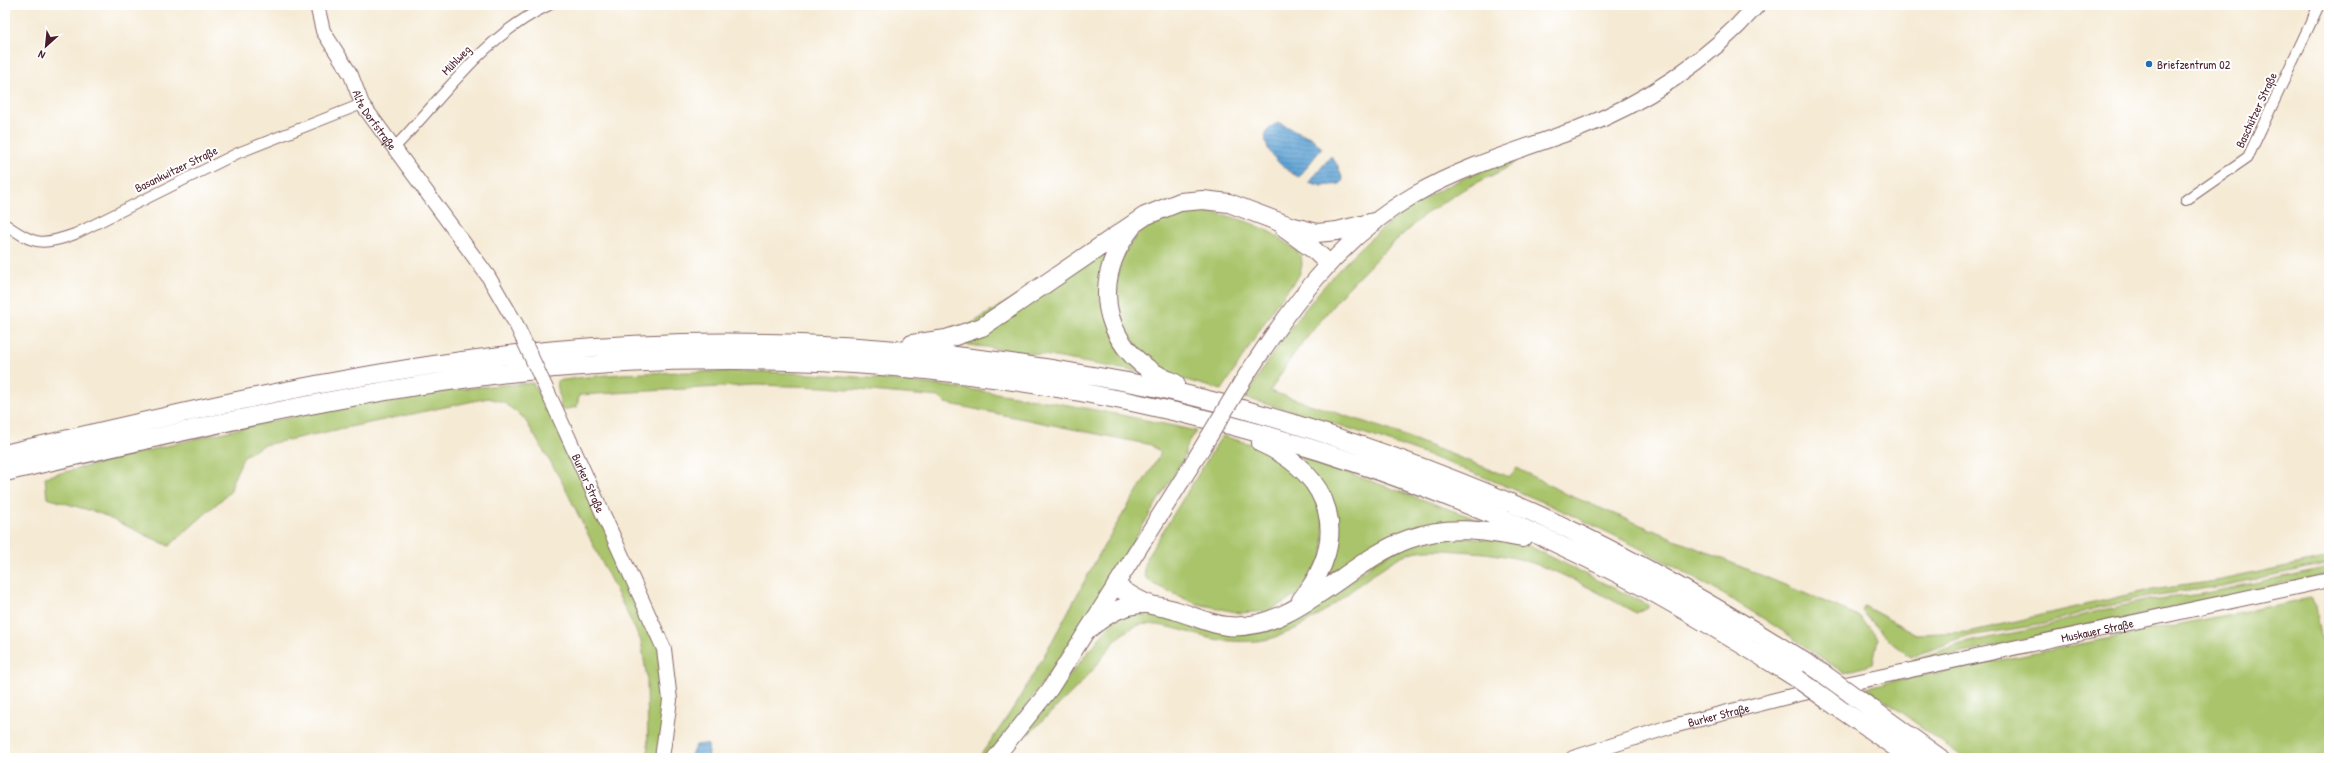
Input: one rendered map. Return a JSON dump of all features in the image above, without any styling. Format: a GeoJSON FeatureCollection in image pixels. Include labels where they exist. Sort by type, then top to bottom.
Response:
{"type":"FeatureCollection","features":[{"type":"Feature","properties":{"kind":"highway"},"geometry":{"type":"LineString","coordinates":[[882,348],[946,339],[982,327],[1135,223],[1168,205],[1203,200],[1229,203],[1273,220],[1317,233],[1338,231],[1374,222]]}},
{"type":"Feature","properties":{"kind":"highway"},"geometry":{"type":"LineString","coordinates":[[1273,220],[1314,250],[1328,263]]}},
{"type":"Feature","properties":{"kind":"highway"},"geometry":{"type":"LineString","coordinates":[[1135,223],[1118,250],[1110,276],[1109,307],[1117,336],[1136,362],[1155,375],[1235,407]]}},
{"type":"Feature","properties":{"kind":"highway"},"geometry":{"type":"LineString","coordinates":[[5,454],[199,408],[391,371],[501,356],[587,348],[710,343],[882,348],[989,360],[1151,386],[1235,407],[1386,455],[1535,514],[1684,589],[1728,614],[1825,675],[1940,758]]}},
{"type":"Feature","properties":{"kind":"highway"},"geometry":{"type":"LineString","coordinates":[[5,472],[203,426],[395,389],[496,375],[656,362],[790,362],[942,373],[1070,390],[1270,436],[1380,471],[1461,502],[1558,545],[1636,583],[1713,626],[1798,679],[1911,758]]}},
{"type":"Feature","properties":{"kind":"highway"},"geometry":{"type":"LineString","coordinates":[[1197,418],[1284,454],[1304,470],[1317,487],[1328,517],[1328,549],[1317,579],[1296,606]]}},
{"type":"Feature","properties":{"kind":"highway"},"geometry":{"type":"LineString","coordinates":[[1090,628],[1105,616],[1121,608],[1149,604],[1176,610],[1217,624],[1236,626],[1266,622],[1323,591],[1384,549],[1424,534],[1453,529],[1484,530],[1558,545]]}},
{"type":"Feature","properties":{"kind":"highway"},"geometry":{"type":"LineString","coordinates":[[1119,582],[1176,610]]}},
{"type":"Feature","properties":{"kind":"highway"},"geometry":{"type":"LineString","coordinates":[[1119,582],[1149,604]]}},
{"type":"Feature","properties":{"kind":"main road"},"geometry":{"type":"LineString","coordinates":[[995,758],[1050,689],[1119,582],[1242,382],[1287,314],[1328,263],[1374,222],[1413,196],[1448,178],[1485,162],[1576,130],[1616,112],[1667,84],[1714,48],[1757,5]]}},
{"type":"Feature","properties":{"kind":"street","name":"Alte Dorfstraße"},"geometry":{"type":"LineString","coordinates":[[317,5],[323,31],[351,75],[362,104],[451,226]]}},
{"type":"Feature","properties":{"kind":"street","name":"Mühlweg"},"geometry":{"type":"LineString","coordinates":[[394,148],[434,102],[493,40],[526,16],[549,5]]}},
{"type":"Feature","properties":{"kind":"street","name":"Baschützer Straße"},"geometry":{"type":"LineString","coordinates":[[2186,200],[2248,157],[2319,5]]}},
{"type":"Feature","properties":{"kind":"street","name":"Basankwitzer Straße"},"geometry":{"type":"LineString","coordinates":[[5,224],[23,238],[33,242],[56,241],[75,234],[238,153],[362,104]]}},
{"type":"Feature","properties":{"kind":"street","name":"Burker Straße"},"geometry":{"type":"LineString","coordinates":[[451,226],[488,276],[516,324],[664,649],[670,700],[662,758]]}},
{"type":"Feature","properties":{"kind":"street","name":"Muskauer Straße"},"geometry":{"type":"LineString","coordinates":[[1866,678],[2329,580]]}},
{"type":"Feature","properties":{"kind":"street","name":"Burker Straße"},"geometry":{"type":"LineString","coordinates":[[1574,758],[1669,726],[1866,678]]}},
{"type":"Feature","properties":{"kind":"green space"},"geometry":{"type":"Polygon","coordinates":[[[1517,161],[1503,170],[1464,189],[1424,215],[1380,255],[1344,292],[1293,355],[1270,391],[1392,431],[1509,477],[1517,468],[1564,493],[1859,616],[1878,638],[1873,664],[1844,673],[1764,619],[1703,583],[1641,549],[1513,489],[1380,439],[1313,417],[1245,398],[1269,359],[1296,321],[1325,285],[1357,251],[1393,221],[1431,195],[1472,175],[1517,161]]]}},
{"type":"Feature","properties":{"kind":"green space"},"geometry":{"type":"Polygon","coordinates":[[[1196,210],[1225,215],[1253,224],[1278,237],[1301,255],[1302,265],[1299,275],[1275,306],[1222,390],[1181,378],[1152,364],[1144,357],[1132,342],[1123,326],[1118,308],[1116,290],[1118,271],[1124,254],[1135,238],[1154,222],[1166,217],[1196,210]]]}},
{"type":"Feature","properties":{"kind":"green space"},"geometry":{"type":"Polygon","coordinates":[[[1119,235],[1100,299],[1139,372],[1044,355],[955,343],[953,348],[939,343],[1119,235]]]}},
{"type":"Feature","properties":{"kind":"green space"},"geometry":{"type":"Polygon","coordinates":[[[735,371],[852,377],[967,389],[1081,407],[1196,431],[1185,449],[1185,456],[1082,626],[1024,709],[986,758],[978,758],[1025,688],[1103,548],[1161,453],[1151,445],[945,403],[939,397],[825,387],[754,385],[579,395],[577,407],[561,410],[557,381],[623,374],[735,371]]]}},
{"type":"Feature","properties":{"kind":"green space"},"geometry":{"type":"Polygon","coordinates":[[[533,383],[547,411],[555,411],[663,649],[668,679],[662,758],[648,758],[647,678],[641,641],[561,480],[524,418],[503,402],[488,398],[264,445],[244,456],[233,480],[231,491],[169,546],[99,513],[47,498],[45,477],[165,446],[287,418],[348,406],[471,388],[533,383]]]}},
{"type":"Feature","properties":{"kind":"green space"},"geometry":{"type":"Polygon","coordinates":[[[1222,436],[1258,446],[1295,468],[1324,511],[1323,556],[1297,595],[1268,611],[1240,613],[1194,603],[1153,584],[1145,577],[1144,565],[1150,552],[1222,436]]]}},
{"type":"Feature","properties":{"kind":"green space"},"geometry":{"type":"Polygon","coordinates":[[[1301,456],[1482,521],[1479,524],[1450,524],[1321,589],[1333,545],[1300,460],[1301,456]]]}},
{"type":"Feature","properties":{"kind":"green space"},"geometry":{"type":"Polygon","coordinates":[[[1445,535],[1523,543],[1650,606],[1636,613],[1594,590],[1549,569],[1519,559],[1473,552],[1442,550],[1418,551],[1403,555],[1396,559],[1306,623],[1266,640],[1244,642],[1228,641],[1214,639],[1164,626],[1144,624],[1136,626],[1128,630],[1116,640],[1084,680],[1029,734],[1027,729],[1116,617],[1138,609],[1249,633],[1268,631],[1283,626],[1296,618],[1390,552],[1445,535]]]}},
{"type":"Feature","properties":{"kind":"green space"},"geometry":{"type":"Polygon","coordinates":[[[2329,557],[2329,563],[2223,586],[2158,595],[2097,608],[2044,624],[1970,636],[1910,657],[1887,638],[1862,611],[1864,606],[1916,634],[1969,632],[2145,591],[2222,580],[2329,557]]]}},
{"type":"Feature","properties":{"kind":"green space"},"geometry":{"type":"Polygon","coordinates":[[[2329,567],[2329,574],[1912,664],[1912,660],[1964,643],[2043,627],[2098,611],[2149,600],[2202,594],[2329,567]]]}},
{"type":"Feature","properties":{"kind":"green space"},"geometry":{"type":"Polygon","coordinates":[[[2311,598],[2316,606],[2326,666],[2329,670],[2329,758],[1964,758],[1866,687],[2311,598]]]}},
{"type":"Feature","properties":{"kind":"water"},"geometry":{"type":"Polygon","coordinates":[[[1279,123],[1312,138],[1322,148],[1299,177],[1276,160],[1266,143],[1266,135],[1270,128],[1279,123]]]}},
{"type":"Feature","properties":{"kind":"water"},"geometry":{"type":"Polygon","coordinates":[[[1331,156],[1338,166],[1343,180],[1340,184],[1322,186],[1309,182],[1331,156]]]}},
{"type":"Feature","properties":{"kind":"water"},"geometry":{"type":"Polygon","coordinates":[[[696,745],[708,745],[709,758],[689,758],[696,745]]]}},
{"type":"Feature","properties":{"kind":"place","name":"Briefzentrum 02"},"geometry":{"type":"Point","coordinates":[2149,64]}}]}
